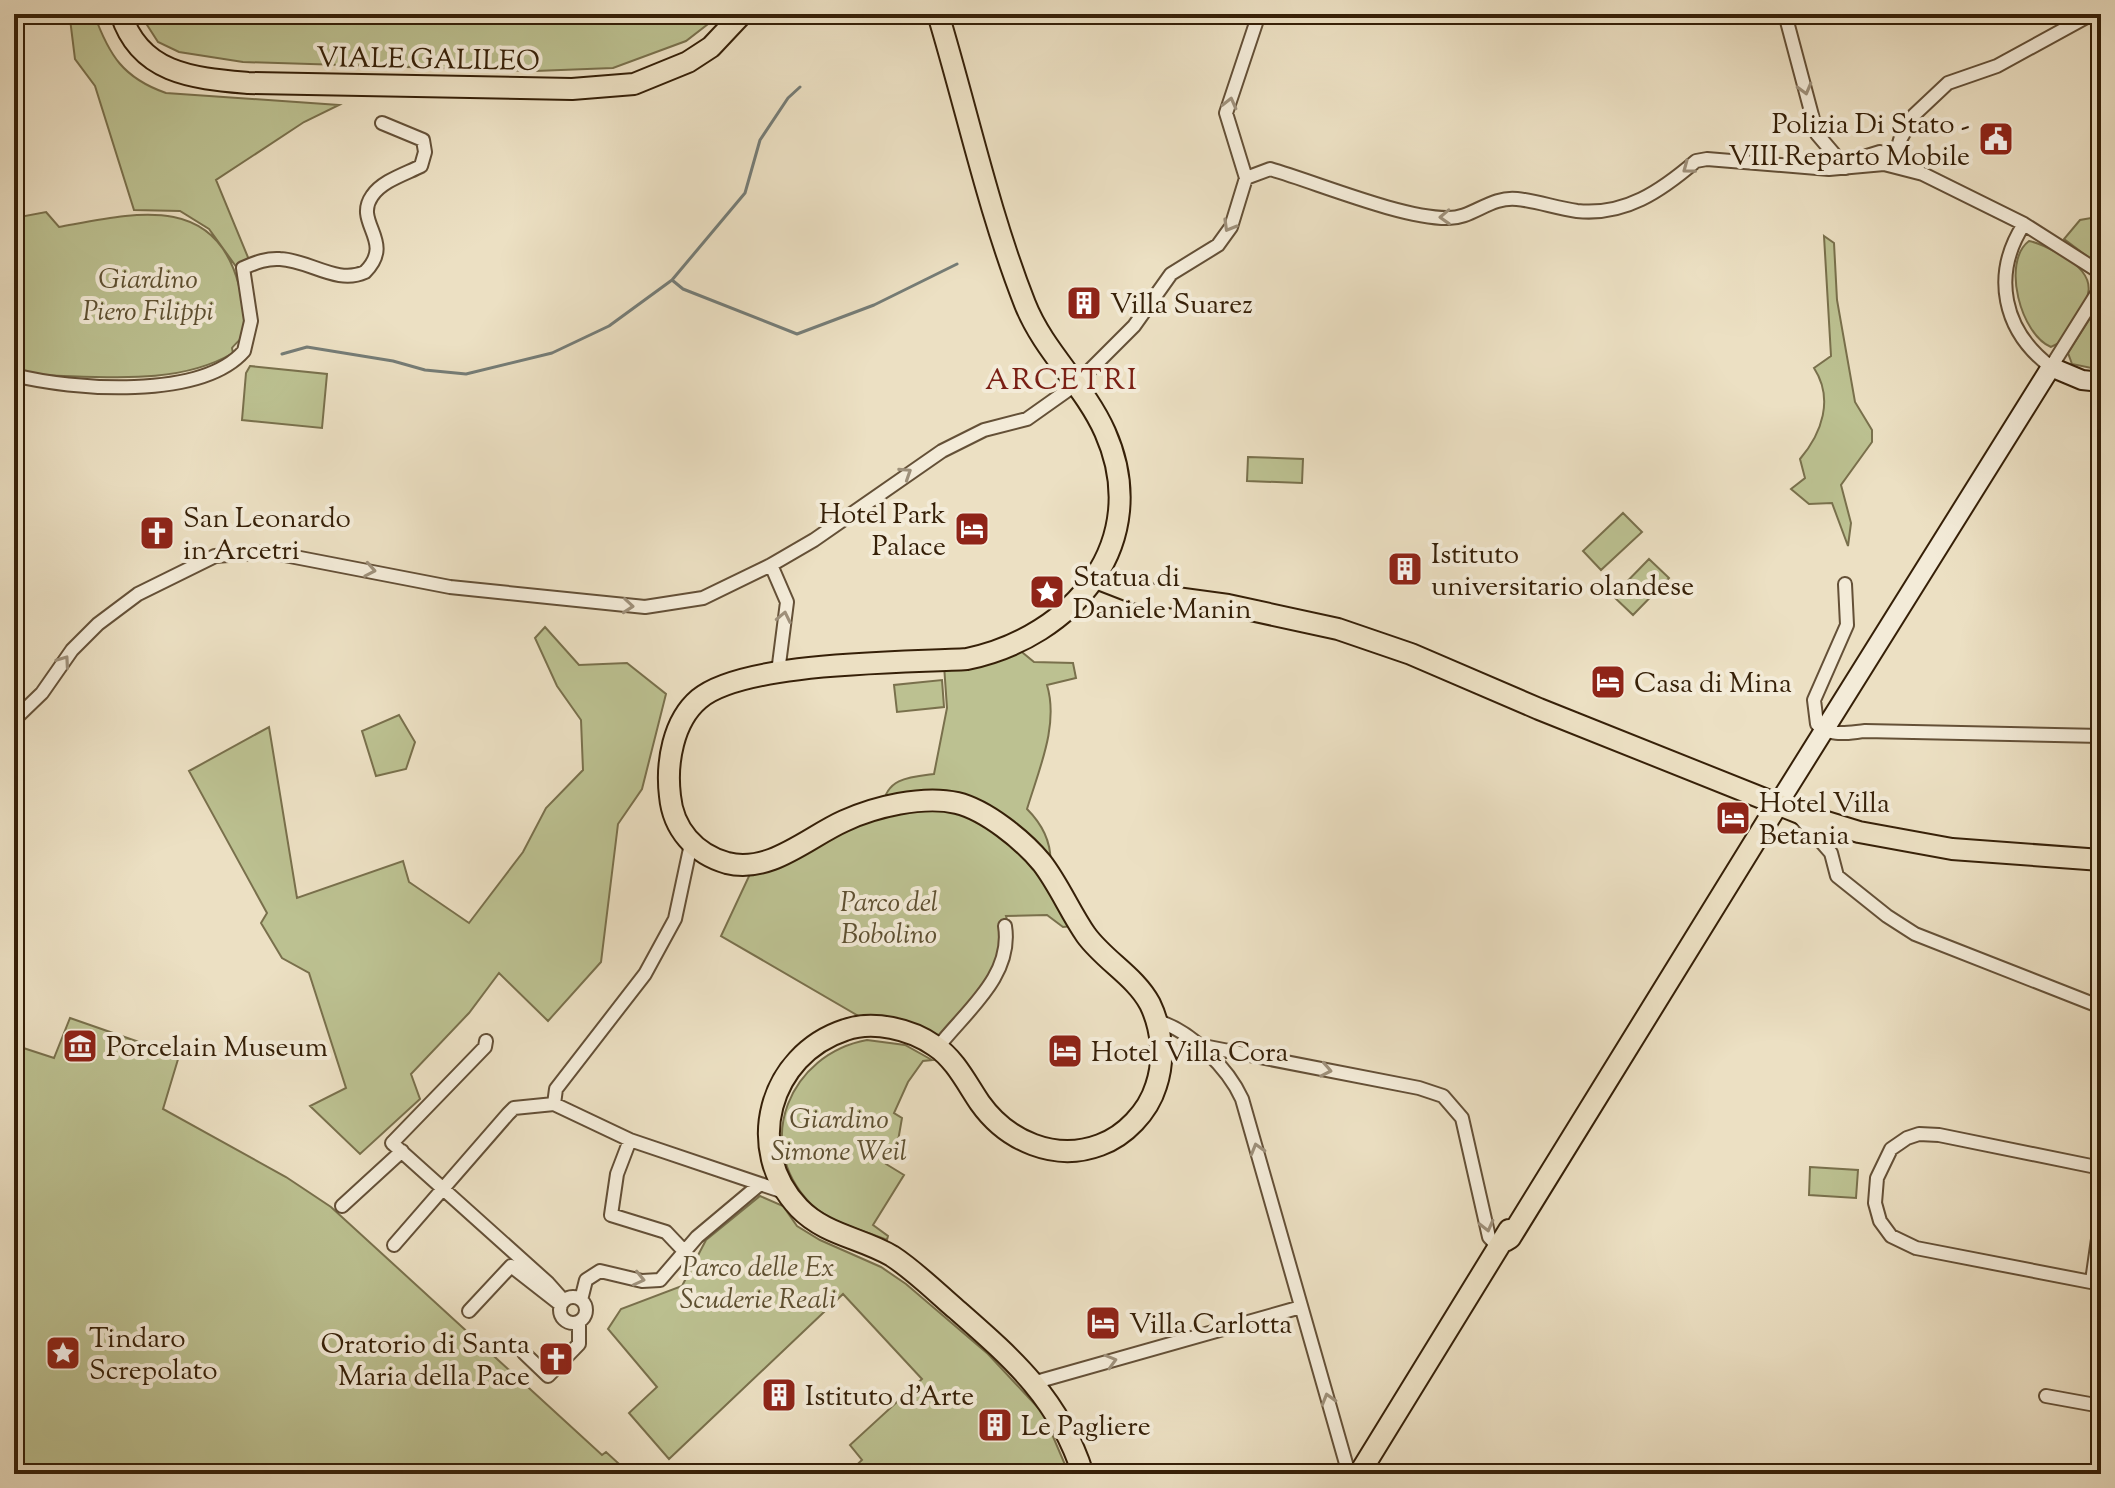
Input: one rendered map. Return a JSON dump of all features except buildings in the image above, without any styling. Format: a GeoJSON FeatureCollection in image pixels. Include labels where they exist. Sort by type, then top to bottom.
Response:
{"type":"FeatureCollection","features":[{"type":"Feature","properties":{"kind":"main road","name":"VIALE GALILEO"},"geometry":{"type":"LineString","coordinates":[[121,14],[129,36],[143,54],[164,69],[195,78],[248,83],[572,89],[634,84],[688,62],[711,47],[742,14]]}},
{"type":"Feature","properties":{"kind":"main road"},"geometry":{"type":"LineString","coordinates":[[938,14],[975,151],[1026,306],[1048,349],[1097,417],[1112,455],[1118,500],[1109,553],[1096,578],[1060,616],[1028,639],[995,653],[967,659],[778,672],[721,685],[687,712],[677,733],[669,784],[671,810],[691,844],[728,863],[759,863],[795,849],[843,821],[872,811],[931,801],[956,803],[1003,828],[1041,862],[1086,934],[1142,991],[1157,1021],[1161,1063],[1156,1088],[1131,1126],[1110,1141],[1087,1150],[1044,1148],[1004,1130],[938,1047],[912,1034],[862,1025],[815,1044],[788,1068],[778,1085],[769,1122],[775,1166],[787,1193],[812,1220],[876,1247],[902,1263],[1036,1382],[1069,1438],[1083,1474]]}},
{"type":"Feature","properties":{"kind":"main road"},"geometry":{"type":"LineString","coordinates":[[1096,578],[1125,590],[1324,624],[1411,654],[1539,709],[1847,828],[1952,849],[2101,860]]}},
{"type":"Feature","properties":{"kind":"main road"},"geometry":{"type":"LineString","coordinates":[[1361,1467],[1787,807]]}},
{"type":"Feature","properties":{"kind":"street"},"geometry":{"type":"LineString","coordinates":[[14,720],[42,693],[72,650],[98,624],[138,594],[215,556],[269,552],[450,587],[645,607],[691,603],[771,565],[942,451],[984,430],[1027,419],[1075,385],[1134,326],[1171,274],[1218,245],[1237,212],[1246,178],[1226,113],[1259,14]]}},
{"type":"Feature","properties":{"kind":"street"},"geometry":{"type":"LineString","coordinates":[[1785,14],[1817,134],[1846,168]]}},
{"type":"Feature","properties":{"kind":"street"},"geometry":{"type":"LineString","coordinates":[[1894,161],[1900,140],[1914,115],[1948,83],[2007,62],[2092,14]]}},
{"type":"Feature","properties":{"kind":"street"},"geometry":{"type":"LineString","coordinates":[[14,375],[79,385],[189,381],[231,363],[244,351],[251,321],[243,268],[265,260],[281,259],[348,276],[365,272],[372,265],[378,246],[366,212],[367,204],[379,188],[421,166],[425,152],[423,140],[414,133],[382,123]]}},
{"type":"Feature","properties":{"kind":"street"},"geometry":{"type":"LineString","coordinates":[[1246,178],[1270,169],[1424,217],[1451,219],[1493,201],[1515,198],[1579,211],[1611,212],[1658,191],[1696,161],[1707,159],[1846,168],[1894,161],[1952,186],[2024,224],[2101,273]]}},
{"type":"Feature","properties":{"kind":"street"},"geometry":{"type":"LineString","coordinates":[[2024,224],[2007,259],[2005,300],[2022,338],[2051,367],[2082,380],[2101,382]]}},
{"type":"Feature","properties":{"kind":"street"},"geometry":{"type":"LineString","coordinates":[[2101,287],[1828,722],[1787,807],[1831,853],[1835,872],[1842,881],[1915,934],[2101,1007]]}},
{"type":"Feature","properties":{"kind":"street"},"geometry":{"type":"LineString","coordinates":[[771,565],[787,602],[778,672]]}},
{"type":"Feature","properties":{"kind":"street"},"geometry":{"type":"LineString","coordinates":[[1828,722],[1817,724],[1814,700],[1847,625],[1845,584]]}},
{"type":"Feature","properties":{"kind":"street"},"geometry":{"type":"LineString","coordinates":[[1828,722],[1833,735],[1865,731],[2101,736]]}},
{"type":"Feature","properties":{"kind":"street"},"geometry":{"type":"LineString","coordinates":[[1831,853],[1847,828]]}},
{"type":"Feature","properties":{"kind":"street"},"geometry":{"type":"LineString","coordinates":[[554,1104],[556,1089],[638,986],[675,919],[691,844]]}},
{"type":"Feature","properties":{"kind":"street"},"geometry":{"type":"LineString","coordinates":[[938,1047],[997,975],[1006,948],[1005,926]]}},
{"type":"Feature","properties":{"kind":"street"},"geometry":{"type":"LineString","coordinates":[[1157,1021],[1172,1025],[1195,1044],[1228,1076],[1242,1099],[1301,1307],[1361,1467]]}},
{"type":"Feature","properties":{"kind":"street"},"geometry":{"type":"LineString","coordinates":[[486,1041],[485,1047],[392,1143],[563,1303],[564,1320],[579,1322]]}},
{"type":"Feature","properties":{"kind":"street"},"geometry":{"type":"LineString","coordinates":[[1195,1044],[1419,1088],[1443,1096],[1462,1118],[1489,1237],[1506,1239]]}},
{"type":"Feature","properties":{"kind":"street"},"geometry":{"type":"LineString","coordinates":[[394,1245],[514,1108],[554,1104],[630,1140],[787,1193]]}},
{"type":"Feature","properties":{"kind":"street"},"geometry":{"type":"LineString","coordinates":[[2101,1168],[1919,1134],[1891,1149],[1877,1178],[1875,1203],[1880,1221],[1891,1236],[1916,1248],[2096,1282],[2101,1218]]}},
{"type":"Feature","properties":{"kind":"street"},"geometry":{"type":"LineString","coordinates":[[630,1140],[617,1174],[611,1215],[666,1232],[684,1251]]}},
{"type":"Feature","properties":{"kind":"street"},"geometry":{"type":"LineString","coordinates":[[342,1206],[402,1151]]}},
{"type":"Feature","properties":{"kind":"street"},"geometry":{"type":"LineString","coordinates":[[524,1353],[548,1376],[579,1344],[579,1322],[586,1310],[581,1300],[586,1280],[593,1273],[610,1271],[655,1282],[684,1251],[759,1185]]}},
{"type":"Feature","properties":{"kind":"street"},"geometry":{"type":"LineString","coordinates":[[469,1311],[511,1266],[563,1303]]}},
{"type":"Feature","properties":{"kind":"street"},"geometry":{"type":"LineString","coordinates":[[563,1303],[570,1298],[581,1300]]}},
{"type":"Feature","properties":{"kind":"street"},"geometry":{"type":"LineString","coordinates":[[1036,1382],[1301,1307]]}},
{"type":"Feature","properties":{"kind":"street"},"geometry":{"type":"LineString","coordinates":[[2046,1396],[2101,1406]]}},
{"type":"Feature","properties":{"kind":"green space"},"geometry":{"type":"Polygon","coordinates":[[[66,14],[94,14],[112,53],[128,72],[166,93],[339,105],[304,122],[216,180],[252,267],[240,272],[209,229],[180,211],[134,210],[95,86],[75,59],[70,19],[66,14]]]}},
{"type":"Feature","properties":{"kind":"green space"},"geometry":{"type":"Polygon","coordinates":[[[140,14],[593,14],[600,23],[613,14],[721,14],[686,41],[613,68],[535,71],[243,62],[179,52],[158,42],[140,14]]]}},
{"type":"Feature","properties":{"kind":"green space","name":"Giardino Piero Filippi"},"geometry":{"type":"Polygon","coordinates":[[[46,212],[59,227],[114,217],[167,216],[190,222],[211,235],[227,256],[246,311],[246,330],[232,348],[233,353],[210,364],[160,375],[28,375],[14,370],[14,218],[46,212]]]}},
{"type":"Feature","properties":{"kind":"green space"},"geometry":{"type":"Polygon","coordinates":[[[2091,218],[2101,224],[2099,261],[2092,260],[2064,239],[2080,220],[2091,218]]]}},
{"type":"Feature","properties":{"kind":"green space"},"geometry":{"type":"Polygon","coordinates":[[[1824,236],[1834,243],[1837,300],[1855,402],[1872,430],[1872,442],[1841,485],[1851,523],[1848,546],[1832,503],[1809,504],[1791,489],[1805,478],[1800,459],[1814,438],[1823,415],[1823,392],[1814,368],[1831,356],[1824,236]]]}},
{"type":"Feature","properties":{"kind":"green space"},"geometry":{"type":"Polygon","coordinates":[[[2029,241],[2051,249],[2078,266],[2086,276],[2089,287],[2083,307],[2059,343],[2051,347],[2040,340],[2031,328],[2018,297],[2016,265],[2029,241]]]}},
{"type":"Feature","properties":{"kind":"green space"},"geometry":{"type":"Polygon","coordinates":[[[2101,301],[2101,370],[2072,364],[2068,353],[2101,301]]]}},
{"type":"Feature","properties":{"kind":"green space"},"geometry":{"type":"Polygon","coordinates":[[[250,366],[327,374],[322,428],[242,420],[246,373],[250,366]]]}},
{"type":"Feature","properties":{"kind":"green space"},"geometry":{"type":"Polygon","coordinates":[[[1248,457],[1303,459],[1302,483],[1247,481],[1248,457]]]}},
{"type":"Feature","properties":{"kind":"green space"},"geometry":{"type":"Polygon","coordinates":[[[1623,513],[1642,532],[1601,570],[1583,551],[1623,513]]]}},
{"type":"Feature","properties":{"kind":"green space"},"geometry":{"type":"Polygon","coordinates":[[[1649,559],[1669,578],[1633,615],[1613,596],[1649,559]]]}},
{"type":"Feature","properties":{"kind":"green space"},"geometry":{"type":"Polygon","coordinates":[[[545,627],[579,665],[627,663],[666,694],[642,789],[618,824],[601,962],[548,1021],[499,973],[469,1013],[411,1074],[420,1099],[360,1154],[310,1106],[346,1088],[309,973],[282,958],[261,923],[267,913],[189,771],[269,727],[297,898],[403,861],[409,882],[469,923],[523,852],[546,808],[583,770],[581,720],[557,686],[535,638],[545,627]]]}},
{"type":"Feature","properties":{"kind":"green space","name":"Parco del Bobolino"},"geometry":{"type":"Polygon","coordinates":[[[1017,648],[1034,662],[1073,663],[1076,678],[1047,685],[1051,716],[1049,731],[1027,809],[1046,836],[1050,869],[986,811],[883,806],[894,784],[908,778],[934,774],[947,708],[944,665],[1017,648]]]}},
{"type":"Feature","properties":{"kind":"green space"},"geometry":{"type":"Polygon","coordinates":[[[942,680],[944,707],[897,712],[894,685],[942,680]]]}},
{"type":"Feature","properties":{"kind":"green space"},"geometry":{"type":"Polygon","coordinates":[[[399,715],[415,742],[406,769],[376,776],[362,731],[399,715]]]}},
{"type":"Feature","properties":{"kind":"green space","name":"Parco del Bobolino"},"geometry":{"type":"Polygon","coordinates":[[[934,804],[972,814],[1034,862],[1074,926],[1063,927],[1047,915],[1006,916],[1007,939],[995,981],[982,1004],[944,1045],[862,1018],[721,936],[750,874],[858,820],[934,804]]]}},
{"type":"Feature","properties":{"kind":"green space"},"geometry":{"type":"Polygon","coordinates":[[[70,1018],[179,1056],[163,1109],[286,1177],[331,1207],[602,1455],[606,1452],[630,1474],[14,1474],[14,1045],[54,1058],[70,1018]]]}},
{"type":"Feature","properties":{"kind":"green space","name":"Giardino Simone Weil"},"geometry":{"type":"Polygon","coordinates":[[[867,1040],[905,1045],[932,1060],[923,1061],[908,1082],[894,1113],[902,1118],[898,1141],[886,1164],[904,1175],[873,1225],[888,1236],[887,1240],[817,1210],[793,1179],[784,1154],[782,1129],[788,1104],[800,1082],[817,1063],[840,1049],[867,1040]]]}},
{"type":"Feature","properties":{"kind":"green space"},"geometry":{"type":"Polygon","coordinates":[[[1810,1167],[1858,1170],[1856,1198],[1809,1195],[1810,1167]]]}},
{"type":"Feature","properties":{"kind":"green space","name":"Parco delle Ex Scuderie Reali"},"geometry":{"type":"Polygon","coordinates":[[[760,1196],[783,1206],[797,1226],[820,1240],[881,1267],[906,1284],[988,1354],[1043,1413],[1069,1474],[847,1474],[862,1460],[850,1445],[922,1379],[843,1294],[669,1459],[629,1413],[657,1387],[608,1329],[621,1309],[682,1286],[706,1240],[760,1196]]]}},
{"type":"Feature","properties":{"kind":"waterway"},"geometry":{"type":"LineString","coordinates":[[282,354],[307,347],[393,361],[425,370],[466,374],[552,353],[609,326],[672,280],[745,193],[760,140],[788,98],[800,87]]}},
{"type":"Feature","properties":{"kind":"waterway"},"geometry":{"type":"LineString","coordinates":[[672,280],[683,289],[797,334],[874,305],[957,264]]}},
{"type":"Feature","properties":{"kind":"place","name":"Polizia Di Stato - VIII Reparto Mobile"},"geometry":{"type":"Point","coordinates":[1996,139]}},
{"type":"Feature","properties":{"kind":"place","name":"Villa Suarez"},"geometry":{"type":"Point","coordinates":[1084,303]}},
{"type":"Feature","properties":{"kind":"place","name":"Hotel Park Palace"},"geometry":{"type":"Point","coordinates":[972,529]}},
{"type":"Feature","properties":{"kind":"place","name":"San Leonardo in Arcetri"},"geometry":{"type":"Point","coordinates":[157,533]}},
{"type":"Feature","properties":{"kind":"place","name":"Istituto universitario olandese"},"geometry":{"type":"Point","coordinates":[1405,569]}},
{"type":"Feature","properties":{"kind":"place","name":"Statua di Daniele Manin"},"geometry":{"type":"Point","coordinates":[1047,592]}},
{"type":"Feature","properties":{"kind":"place","name":"Casa di Mina"},"geometry":{"type":"Point","coordinates":[1608,682]}},
{"type":"Feature","properties":{"kind":"place","name":"Hotel Villa Betania"},"geometry":{"type":"Point","coordinates":[1733,818]}},
{"type":"Feature","properties":{"kind":"place","name":"Porcelain Museum"},"geometry":{"type":"Point","coordinates":[80,1046]}},
{"type":"Feature","properties":{"kind":"place","name":"Hotel Villa Cora"},"geometry":{"type":"Point","coordinates":[1065,1051]}},
{"type":"Feature","properties":{"kind":"place","name":"Villa Carlotta"},"geometry":{"type":"Point","coordinates":[1103,1323]}},
{"type":"Feature","properties":{"kind":"place","name":"Tindaro Screpolato"},"geometry":{"type":"Point","coordinates":[63,1353]}},
{"type":"Feature","properties":{"kind":"place","name":"Oratorio di Santa Maria della Pace"},"geometry":{"type":"Point","coordinates":[556,1359]}},
{"type":"Feature","properties":{"kind":"place","name":"Istituto d'Arte"},"geometry":{"type":"Point","coordinates":[779,1395]}},
{"type":"Feature","properties":{"kind":"place","name":"Le Pagliere"},"geometry":{"type":"Point","coordinates":[995,1425]}},
{"type":"Feature","properties":{"kind":"district","name":"ARCETRI"},"geometry":{"type":"Point","coordinates":[1062,379]}}]}
